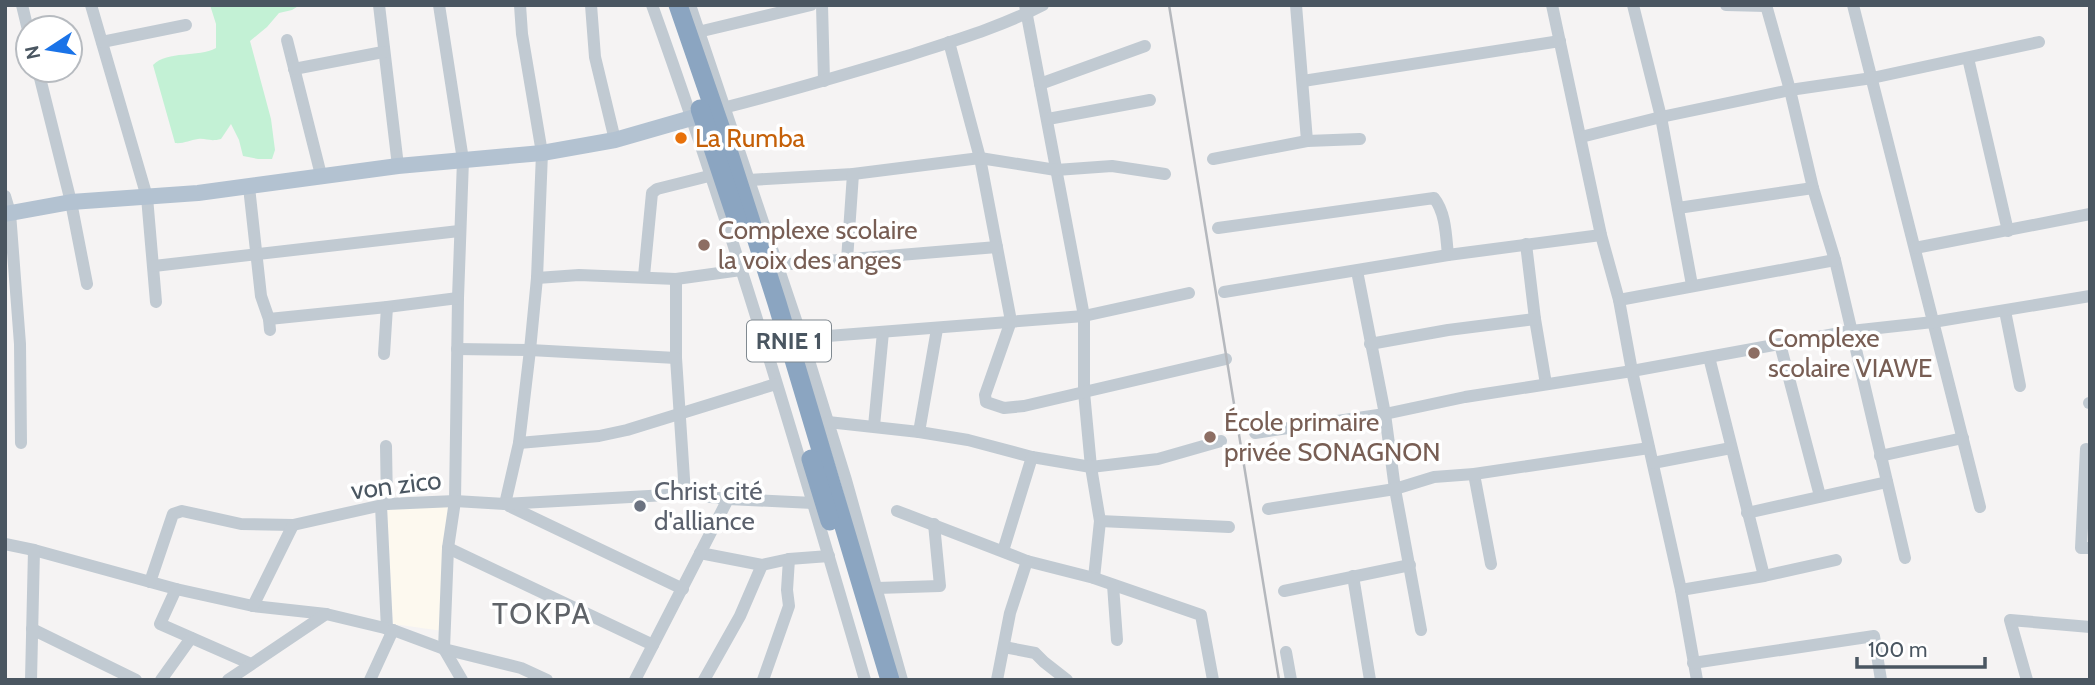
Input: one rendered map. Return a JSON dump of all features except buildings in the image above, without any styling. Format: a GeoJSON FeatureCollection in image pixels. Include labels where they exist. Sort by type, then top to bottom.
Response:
{"type":"FeatureCollection","features":[{"type":"Feature","properties":{"kind":"highway","name":"RNIE 1"},"geometry":{"type":"LineString","coordinates":[[665,5],[708,113],[821,445],[890,680]]}},
{"type":"Feature","properties":{"kind":"highway","name":"RNIE 1"},"geometry":{"type":"LineString","coordinates":[[678,5],[877,680]]}},
{"type":"Feature","properties":{"kind":"main road"},"geometry":{"type":"LineString","coordinates":[[8,213],[71,202],[248,187],[398,166],[542,153],[615,140],[708,113]]}},
{"type":"Feature","properties":{"kind":"street"},"geometry":{"type":"LineString","coordinates":[[92,5],[147,197],[156,302]]}},
{"type":"Feature","properties":{"kind":"street"},"geometry":{"type":"LineString","coordinates":[[379,5],[398,166]]}},
{"type":"Feature","properties":{"kind":"street"},"geometry":{"type":"LineString","coordinates":[[440,5],[463,160],[459,231],[455,501],[448,548],[444,649],[461,680]]}},
{"type":"Feature","properties":{"kind":"street"},"geometry":{"type":"LineString","coordinates":[[520,5],[522,34],[542,153],[537,278],[530,350],[519,443],[505,504],[683,589]]}},
{"type":"Feature","properties":{"kind":"street"},"geometry":{"type":"LineString","coordinates":[[591,5],[595,57],[615,140]]}},
{"type":"Feature","properties":{"kind":"street"},"geometry":{"type":"LineString","coordinates":[[652,5],[708,113],[749,180],[828,422],[902,680]]}},
{"type":"Feature","properties":{"kind":"street"},"geometry":{"type":"LineString","coordinates":[[690,5],[698,32],[708,113],[709,176],[741,270],[865,680]]}},
{"type":"Feature","properties":{"kind":"street"},"geometry":{"type":"LineString","coordinates":[[698,32],[811,5]]}},
{"type":"Feature","properties":{"kind":"street"},"geometry":{"type":"LineString","coordinates":[[822,5],[824,81]]}},
{"type":"Feature","properties":{"kind":"street"},"geometry":{"type":"LineString","coordinates":[[708,113],[949,42],[1044,5]]}},
{"type":"Feature","properties":{"kind":"street"},"geometry":{"type":"LineString","coordinates":[[1296,5],[1307,141]]}},
{"type":"Feature","properties":{"kind":"street"},"geometry":{"type":"LineString","coordinates":[[1552,5],[1601,236],[1619,300],[1632,371],[1681,590],[1697,680]]}},
{"type":"Feature","properties":{"kind":"street"},"geometry":{"type":"LineString","coordinates":[[1633,5],[1661,117],[1692,285]]}},
{"type":"Feature","properties":{"kind":"street"},"geometry":{"type":"LineString","coordinates":[[1726,5],[1766,6],[1790,90],[1813,188],[1835,260],[1905,558]]}},
{"type":"Feature","properties":{"kind":"street"},"geometry":{"type":"LineString","coordinates":[[1853,5],[1980,507]]}},
{"type":"Feature","properties":{"kind":"street"},"geometry":{"type":"LineString","coordinates":[[1026,10],[1084,316],[1084,392],[1091,467],[1100,520],[1094,578]]}},
{"type":"Feature","properties":{"kind":"street"},"geometry":{"type":"LineString","coordinates":[[102,42],[186,25]]}},
{"type":"Feature","properties":{"kind":"street"},"geometry":{"type":"LineString","coordinates":[[287,40],[321,175]]}},
{"type":"Feature","properties":{"kind":"street"},"geometry":{"type":"LineString","coordinates":[[1303,81],[1560,41]]}},
{"type":"Feature","properties":{"kind":"street"},"geometry":{"type":"LineString","coordinates":[[949,42],[979,158],[1011,321],[985,395],[986,402],[1004,408],[1227,359]]}},
{"type":"Feature","properties":{"kind":"street"},"geometry":{"type":"LineString","coordinates":[[1581,137],[1790,90],[1872,78],[2039,42]]}},
{"type":"Feature","properties":{"kind":"street"},"geometry":{"type":"LineString","coordinates":[[1040,83],[1145,46]]}},
{"type":"Feature","properties":{"kind":"street"},"geometry":{"type":"LineString","coordinates":[[294,69],[383,52]]}},
{"type":"Feature","properties":{"kind":"street"},"geometry":{"type":"LineString","coordinates":[[1968,58],[2008,231]]}},
{"type":"Feature","properties":{"kind":"street"},"geometry":{"type":"LineString","coordinates":[[42,84],[71,202],[87,284]]}},
{"type":"Feature","properties":{"kind":"street"},"geometry":{"type":"LineString","coordinates":[[1048,119],[1150,100]]}},
{"type":"Feature","properties":{"kind":"street"},"geometry":{"type":"LineString","coordinates":[[1213,159],[1307,141],[1360,139]]}},
{"type":"Feature","properties":{"kind":"street"},"geometry":{"type":"LineString","coordinates":[[749,180],[853,174],[979,158],[1056,170],[1112,166],[1165,174]]}},
{"type":"Feature","properties":{"kind":"street"},"geometry":{"type":"LineString","coordinates":[[847,260],[853,174]]}},
{"type":"Feature","properties":{"kind":"street"},"geometry":{"type":"LineString","coordinates":[[644,276],[652,193],[657,189],[709,176]]}},
{"type":"Feature","properties":{"kind":"street"},"geometry":{"type":"LineString","coordinates":[[248,187],[261,296],[270,324],[458,298]]}},
{"type":"Feature","properties":{"kind":"street"},"geometry":{"type":"LineString","coordinates":[[1678,208],[1813,188]]}},
{"type":"Feature","properties":{"kind":"street"},"geometry":{"type":"LineString","coordinates":[[5,196],[20,344],[21,443]]}},
{"type":"Feature","properties":{"kind":"street"},"geometry":{"type":"LineString","coordinates":[[1218,228],[1434,198],[1439,204],[1448,255]]}},
{"type":"Feature","properties":{"kind":"street"},"geometry":{"type":"LineString","coordinates":[[1915,248],[2090,214]]}},
{"type":"Feature","properties":{"kind":"street"},"geometry":{"type":"LineString","coordinates":[[154,267],[459,231]]}},
{"type":"Feature","properties":{"kind":"street"},"geometry":{"type":"LineString","coordinates":[[1224,292],[1448,255],[1601,236]]}},
{"type":"Feature","properties":{"kind":"street"},"geometry":{"type":"LineString","coordinates":[[1527,244],[1535,319],[1546,384]]}},
{"type":"Feature","properties":{"kind":"street"},"geometry":{"type":"LineString","coordinates":[[778,265],[997,247]]}},
{"type":"Feature","properties":{"kind":"street"},"geometry":{"type":"LineString","coordinates":[[1619,300],[1835,260]]}},
{"type":"Feature","properties":{"kind":"street"},"geometry":{"type":"LineString","coordinates":[[537,278],[579,275],[676,279],[741,270]]}},
{"type":"Feature","properties":{"kind":"street"},"geometry":{"type":"LineString","coordinates":[[1357,271],[1385,414],[1395,489],[1421,630]]}},
{"type":"Feature","properties":{"kind":"street"},"geometry":{"type":"LineString","coordinates":[[676,279],[676,358],[685,494]]}},
{"type":"Feature","properties":{"kind":"street"},"geometry":{"type":"LineString","coordinates":[[802,338],[1084,316],[1189,293]]}},
{"type":"Feature","properties":{"kind":"street"},"geometry":{"type":"LineString","coordinates":[[1255,433],[1385,414],[1851,331],[1933,322],[2090,296]]}},
{"type":"Feature","properties":{"kind":"street"},"geometry":{"type":"LineString","coordinates":[[384,354],[387,307]]}},
{"type":"Feature","properties":{"kind":"street"},"geometry":{"type":"LineString","coordinates":[[2005,311],[2020,386]]}},
{"type":"Feature","properties":{"kind":"street"},"geometry":{"type":"LineString","coordinates":[[1370,344],[1448,330],[1535,319]]}},
{"type":"Feature","properties":{"kind":"street"},"geometry":{"type":"LineString","coordinates":[[919,432],[937,328]]}},
{"type":"Feature","properties":{"kind":"street"},"geometry":{"type":"LineString","coordinates":[[874,426],[883,332]]}},
{"type":"Feature","properties":{"kind":"street"},"geometry":{"type":"LineString","coordinates":[[1780,344],[1820,496]]}},
{"type":"Feature","properties":{"kind":"street"},"geometry":{"type":"LineString","coordinates":[[457,349],[676,358]]}},
{"type":"Feature","properties":{"kind":"street"},"geometry":{"type":"LineString","coordinates":[[1709,357],[1764,576]]}},
{"type":"Feature","properties":{"kind":"street"},"geometry":{"type":"LineString","coordinates":[[519,443],[599,436],[776,384]]}},
{"type":"Feature","properties":{"kind":"street"},"geometry":{"type":"LineString","coordinates":[[828,422],[968,440],[1032,457],[1091,467],[1158,459],[1221,441]]}},
{"type":"Feature","properties":{"kind":"street"},"geometry":{"type":"LineString","coordinates":[[1881,456],[1963,438]]}},
{"type":"Feature","properties":{"kind":"street"},"geometry":{"type":"LineString","coordinates":[[370,680],[390,630],[384,505],[386,446]]}},
{"type":"Feature","properties":{"kind":"street"},"geometry":{"type":"LineString","coordinates":[[1268,509],[1395,489],[1434,477],[1474,474],[1649,448]]}},
{"type":"Feature","properties":{"kind":"street"},"geometry":{"type":"LineString","coordinates":[[1653,463],[1731,449]]}},
{"type":"Feature","properties":{"kind":"street"},"geometry":{"type":"LineString","coordinates":[[2086,449],[2081,548],[2090,548]]}},
{"type":"Feature","properties":{"kind":"street"},"geometry":{"type":"LineString","coordinates":[[1003,551],[1032,457]]}},
{"type":"Feature","properties":{"kind":"street"},"geometry":{"type":"LineString","coordinates":[[1474,474],[1491,564]]}},
{"type":"Feature","properties":{"kind":"street"},"geometry":{"type":"LineString","coordinates":[[1747,513],[1887,482]]}},
{"type":"Feature","properties":{"kind":"street","name":"von zico"},"geometry":{"type":"LineString","coordinates":[[150,582],[173,514],[182,511],[241,524],[293,525],[384,505],[455,501],[505,504],[685,494],[813,503]]}},
{"type":"Feature","properties":{"kind":"street"},"geometry":{"type":"LineString","coordinates":[[635,680],[728,499]]}},
{"type":"Feature","properties":{"kind":"street"},"geometry":{"type":"LineString","coordinates":[[897,511],[1027,561],[1094,578],[1201,615],[1213,680]]}},
{"type":"Feature","properties":{"kind":"street"},"geometry":{"type":"LineString","coordinates":[[1100,520],[1229,527]]}},
{"type":"Feature","properties":{"kind":"street"},"geometry":{"type":"LineString","coordinates":[[877,588],[940,586],[934,524]]}},
{"type":"Feature","properties":{"kind":"street"},"geometry":{"type":"LineString","coordinates":[[253,606],[293,525]]}},
{"type":"Feature","properties":{"kind":"street"},"geometry":{"type":"LineString","coordinates":[[5,544],[176,589],[253,606],[326,614],[390,630],[444,649],[521,668],[547,680]]}},
{"type":"Feature","properties":{"kind":"street"},"geometry":{"type":"LineString","coordinates":[[448,548],[653,645]]}},
{"type":"Feature","properties":{"kind":"street"},"geometry":{"type":"LineString","coordinates":[[30,680],[34,550]]}},
{"type":"Feature","properties":{"kind":"street"},"geometry":{"type":"LineString","coordinates":[[700,553],[762,565],[789,559],[829,556]]}},
{"type":"Feature","properties":{"kind":"street"},"geometry":{"type":"LineString","coordinates":[[763,680],[789,606],[789,559]]}},
{"type":"Feature","properties":{"kind":"street"},"geometry":{"type":"LineString","coordinates":[[997,680],[1010,613],[1027,561]]}},
{"type":"Feature","properties":{"kind":"street"},"geometry":{"type":"LineString","coordinates":[[1681,590],[1836,561]]}},
{"type":"Feature","properties":{"kind":"street"},"geometry":{"type":"LineString","coordinates":[[704,680],[740,616],[762,565]]}},
{"type":"Feature","properties":{"kind":"street"},"geometry":{"type":"LineString","coordinates":[[1284,591],[1410,565]]}},
{"type":"Feature","properties":{"kind":"street"},"geometry":{"type":"LineString","coordinates":[[1353,576],[1370,680]]}},
{"type":"Feature","properties":{"kind":"street"},"geometry":{"type":"LineString","coordinates":[[1113,585],[1117,640]]}},
{"type":"Feature","properties":{"kind":"street"},"geometry":{"type":"LineString","coordinates":[[176,589],[160,624],[251,664]]}},
{"type":"Feature","properties":{"kind":"street"},"geometry":{"type":"LineString","coordinates":[[228,680],[326,614]]}},
{"type":"Feature","properties":{"kind":"street"},"geometry":{"type":"LineString","coordinates":[[2027,680],[2010,620],[2090,627]]}},
{"type":"Feature","properties":{"kind":"street"},"geometry":{"type":"LineString","coordinates":[[32,629],[136,680]]}},
{"type":"Feature","properties":{"kind":"street"},"geometry":{"type":"LineString","coordinates":[[1693,663],[1874,636],[1881,680]]}},
{"type":"Feature","properties":{"kind":"street"},"geometry":{"type":"LineString","coordinates":[[161,680],[191,638]]}},
{"type":"Feature","properties":{"kind":"street"},"geometry":{"type":"LineString","coordinates":[[1004,647],[1035,653],[1067,680]]}},
{"type":"Feature","properties":{"kind":"street"},"geometry":{"type":"LineString","coordinates":[[1286,652],[1291,680]]}},
{"type":"Feature","properties":{"kind":"shaded area"},"geometry":{"type":"Polygon","coordinates":[[[448,503],[443,631],[393,624],[387,506],[448,503]]]}},
{"type":"Feature","properties":{"kind":"green space"},"geometry":{"type":"Polygon","coordinates":[[[210,5],[300,5],[279,13],[250,41],[271,119],[275,150],[272,159],[243,156],[231,124],[221,139],[175,143],[153,65],[167,57],[201,53],[216,48],[216,24],[210,5]]]}},
{"type":"Feature","properties":{"kind":"railway"},"geometry":{"type":"LineString","coordinates":[[1169,5],[1279,680]]}},
{"type":"Feature","properties":{"kind":"place","name":"La Rumba"},"geometry":{"type":"Point","coordinates":[681,138]}},
{"type":"Feature","properties":{"kind":"place","name":"Complexe scolaire la voix des anges"},"geometry":{"type":"Point","coordinates":[704,245]}},
{"type":"Feature","properties":{"kind":"place","name":"Complexe scolaire VIAWE"},"geometry":{"type":"Point","coordinates":[1754,353]}},
{"type":"Feature","properties":{"kind":"place","name":"École primaire privée SONAGNON"},"geometry":{"type":"Point","coordinates":[1210,437]}},
{"type":"Feature","properties":{"kind":"place","name":"Christ cité d'alliance"},"geometry":{"type":"Point","coordinates":[640,506]}},
{"type":"Feature","properties":{"kind":"district","name":"TOKPA"},"geometry":{"type":"Point","coordinates":[542,614]}}]}
